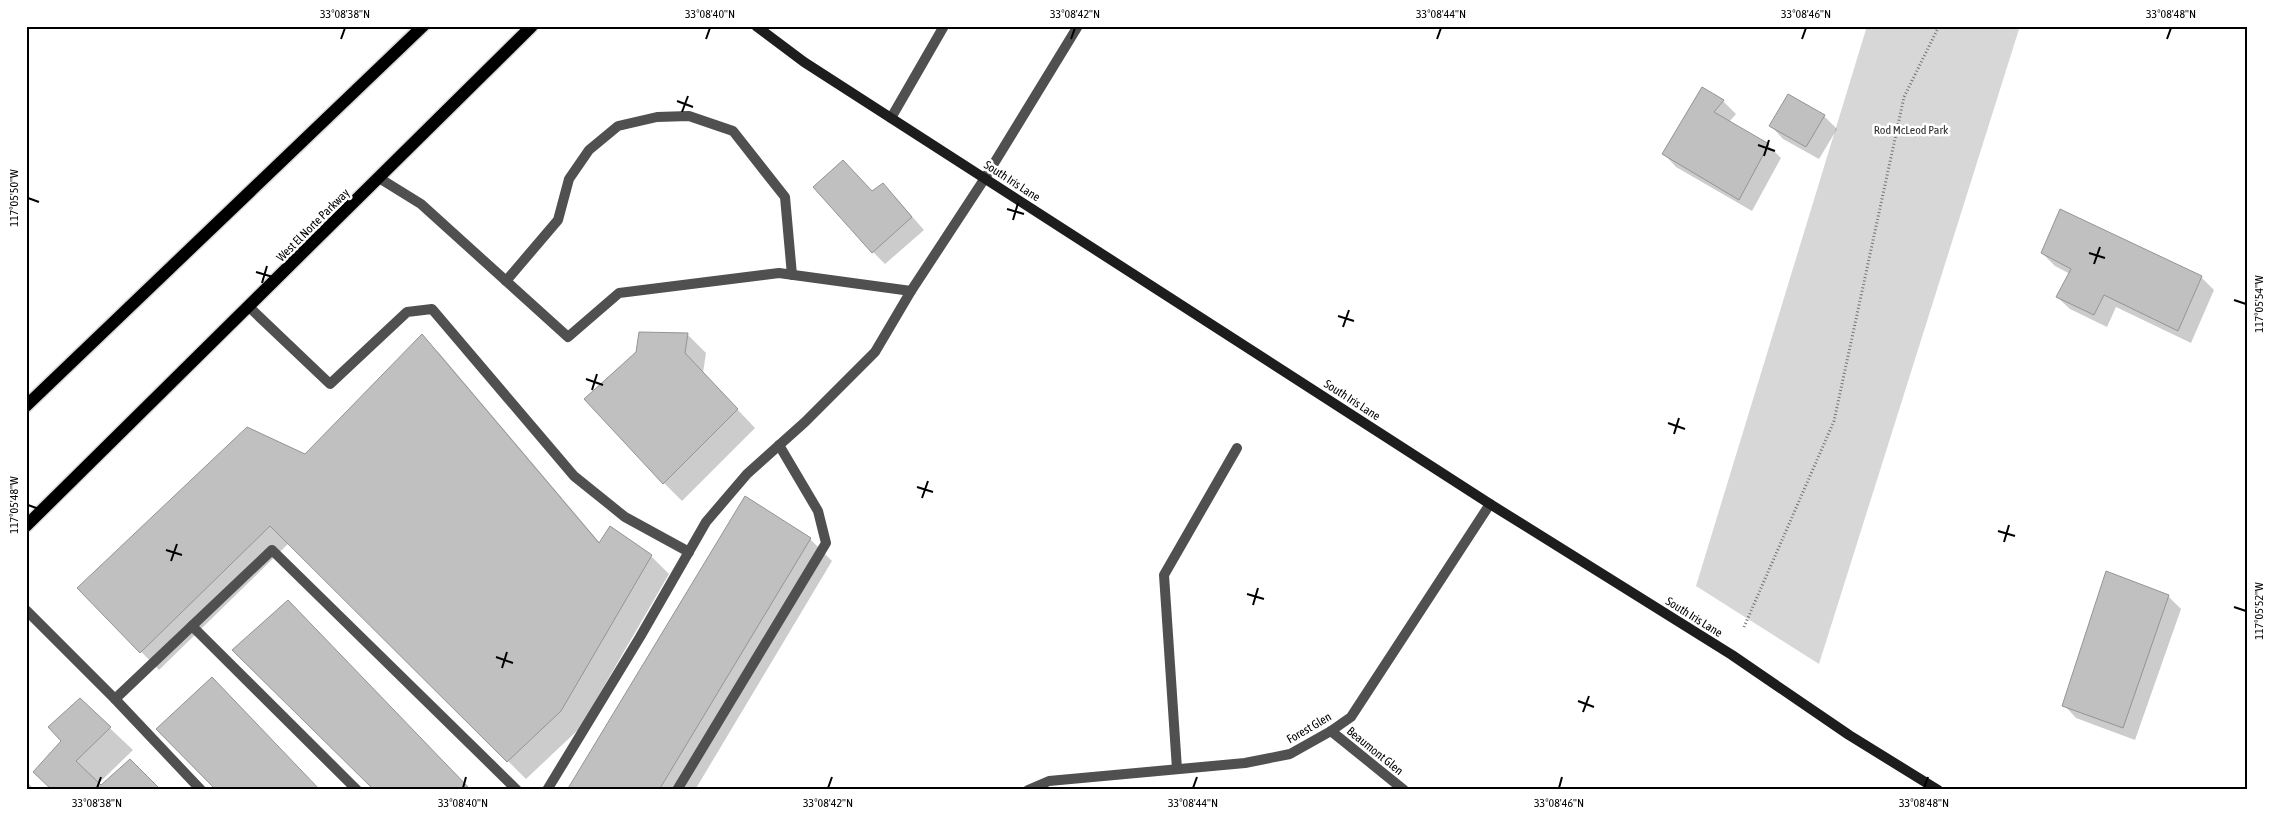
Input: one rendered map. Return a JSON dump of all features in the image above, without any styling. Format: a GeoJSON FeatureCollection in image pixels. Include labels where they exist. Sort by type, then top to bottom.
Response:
{"type":"FeatureCollection","features":[{"type":"Feature","properties":{"kind":"main road"},"geometry":{"type":"LineString","coordinates":[[26,406],[423,26]]}},
{"type":"Feature","properties":{"kind":"main road","name":"West El Norte Parkway"},"geometry":{"type":"LineString","coordinates":[[26,526],[532,26]]}},
{"type":"Feature","properties":{"kind":"street","name":"South Iris Lane"},"geometry":{"type":"LineString","coordinates":[[756,26],[804,62],[1490,504],[1732,655],[1849,735],[1938,790]]}},
{"type":"Feature","properties":{"kind":"street"},"geometry":{"type":"LineString","coordinates":[[891,118],[944,26]]}},
{"type":"Feature","properties":{"kind":"street"},"geometry":{"type":"LineString","coordinates":[[547,790],[640,637],[706,522],[747,474],[875,352],[911,291],[985,178],[1078,26]]}},
{"type":"Feature","properties":{"kind":"street"},"geometry":{"type":"LineString","coordinates":[[506,281],[558,220],[569,179],[589,150],[618,126],[657,117],[689,116],[732,131],[785,197],[792,275]]}},
{"type":"Feature","properties":{"kind":"street"},"geometry":{"type":"LineString","coordinates":[[379,178],[421,204],[568,337],[619,293],[779,273],[911,291]]}},
{"type":"Feature","properties":{"kind":"street"},"geometry":{"type":"LineString","coordinates":[[249,307],[330,384],[407,312],[432,309],[574,476],[625,518],[689,552]]}},
{"type":"Feature","properties":{"kind":"street"},"geometry":{"type":"LineString","coordinates":[[677,790],[826,543],[818,511],[779,445]]}},
{"type":"Feature","properties":{"kind":"street"},"geometry":{"type":"LineString","coordinates":[[1177,770],[1164,575],[1237,448]]}},
{"type":"Feature","properties":{"kind":"street","name":"Forest Glen"},"geometry":{"type":"LineString","coordinates":[[1028,790],[1049,781],[1244,763],[1290,754],[1331,732],[1351,717],[1490,504]]}},
{"type":"Feature","properties":{"kind":"street"},"geometry":{"type":"LineString","coordinates":[[115,699],[272,550],[517,790]]}},
{"type":"Feature","properties":{"kind":"street"},"geometry":{"type":"LineString","coordinates":[[26,610],[115,699],[201,790]]}},
{"type":"Feature","properties":{"kind":"street"},"geometry":{"type":"LineString","coordinates":[[192,626],[357,790]]}},
{"type":"Feature","properties":{"kind":"street","name":"Beaumont Glen"},"geometry":{"type":"LineString","coordinates":[[1331,732],[1404,790]]}},
{"type":"Feature","properties":{"kind":"path"},"geometry":{"type":"LineString","coordinates":[[1744,627],[1834,422],[1904,97],[1939,26]]}},
{"type":"Feature","properties":{"kind":"green space","name":"Rod McLeod Park"},"geometry":{"type":"Polygon","coordinates":[[[1867,26],[2020,26],[1819,664],[1696,586],[1867,26]]]}},
{"type":"Feature","properties":{"kind":"building"},"geometry":{"type":"Polygon","coordinates":[[[1702,87],[1724,100],[1714,112],[1769,144],[1739,200],[1662,154],[1702,87]]]}},
{"type":"Feature","properties":{"kind":"building"},"geometry":{"type":"Polygon","coordinates":[[[1788,94],[1825,115],[1806,147],[1769,126],[1788,94]]]}},
{"type":"Feature","properties":{"kind":"building"},"geometry":{"type":"Polygon","coordinates":[[[843,160],[872,191],[883,183],[912,217],[872,253],[813,187],[843,160]]]}},
{"type":"Feature","properties":{"kind":"building"},"geometry":{"type":"Polygon","coordinates":[[[2060,209],[2202,276],[2178,331],[2104,295],[2094,315],[2056,297],[2071,269],[2041,253],[2060,209]]]}},
{"type":"Feature","properties":{"kind":"building"},"geometry":{"type":"Polygon","coordinates":[[[639,332],[688,333],[685,353],[738,409],[663,484],[584,399],[636,352],[639,332]]]}},
{"type":"Feature","properties":{"kind":"building"},"geometry":{"type":"Polygon","coordinates":[[[422,334],[599,543],[610,526],[652,555],[561,711],[507,762],[270,526],[140,653],[77,588],[247,427],[305,454],[422,334]]]}},
{"type":"Feature","properties":{"kind":"building"},"geometry":{"type":"Polygon","coordinates":[[[745,496],[811,538],[659,790],[567,790],[745,496]]]}},
{"type":"Feature","properties":{"kind":"building"},"geometry":{"type":"Polygon","coordinates":[[[2106,571],[2169,595],[2123,728],[2062,706],[2106,571]]]}},
{"type":"Feature","properties":{"kind":"building"},"geometry":{"type":"Polygon","coordinates":[[[288,600],[471,790],[374,790],[232,650],[288,600]]]}},
{"type":"Feature","properties":{"kind":"building"},"geometry":{"type":"Polygon","coordinates":[[[212,677],[320,790],[216,790],[156,729],[212,677]]]}},
{"type":"Feature","properties":{"kind":"building"},"geometry":{"type":"Polygon","coordinates":[[[80,698],[111,727],[76,761],[101,785],[130,759],[161,790],[52,790],[33,772],[61,741],[48,727],[80,698]]]}}]}
